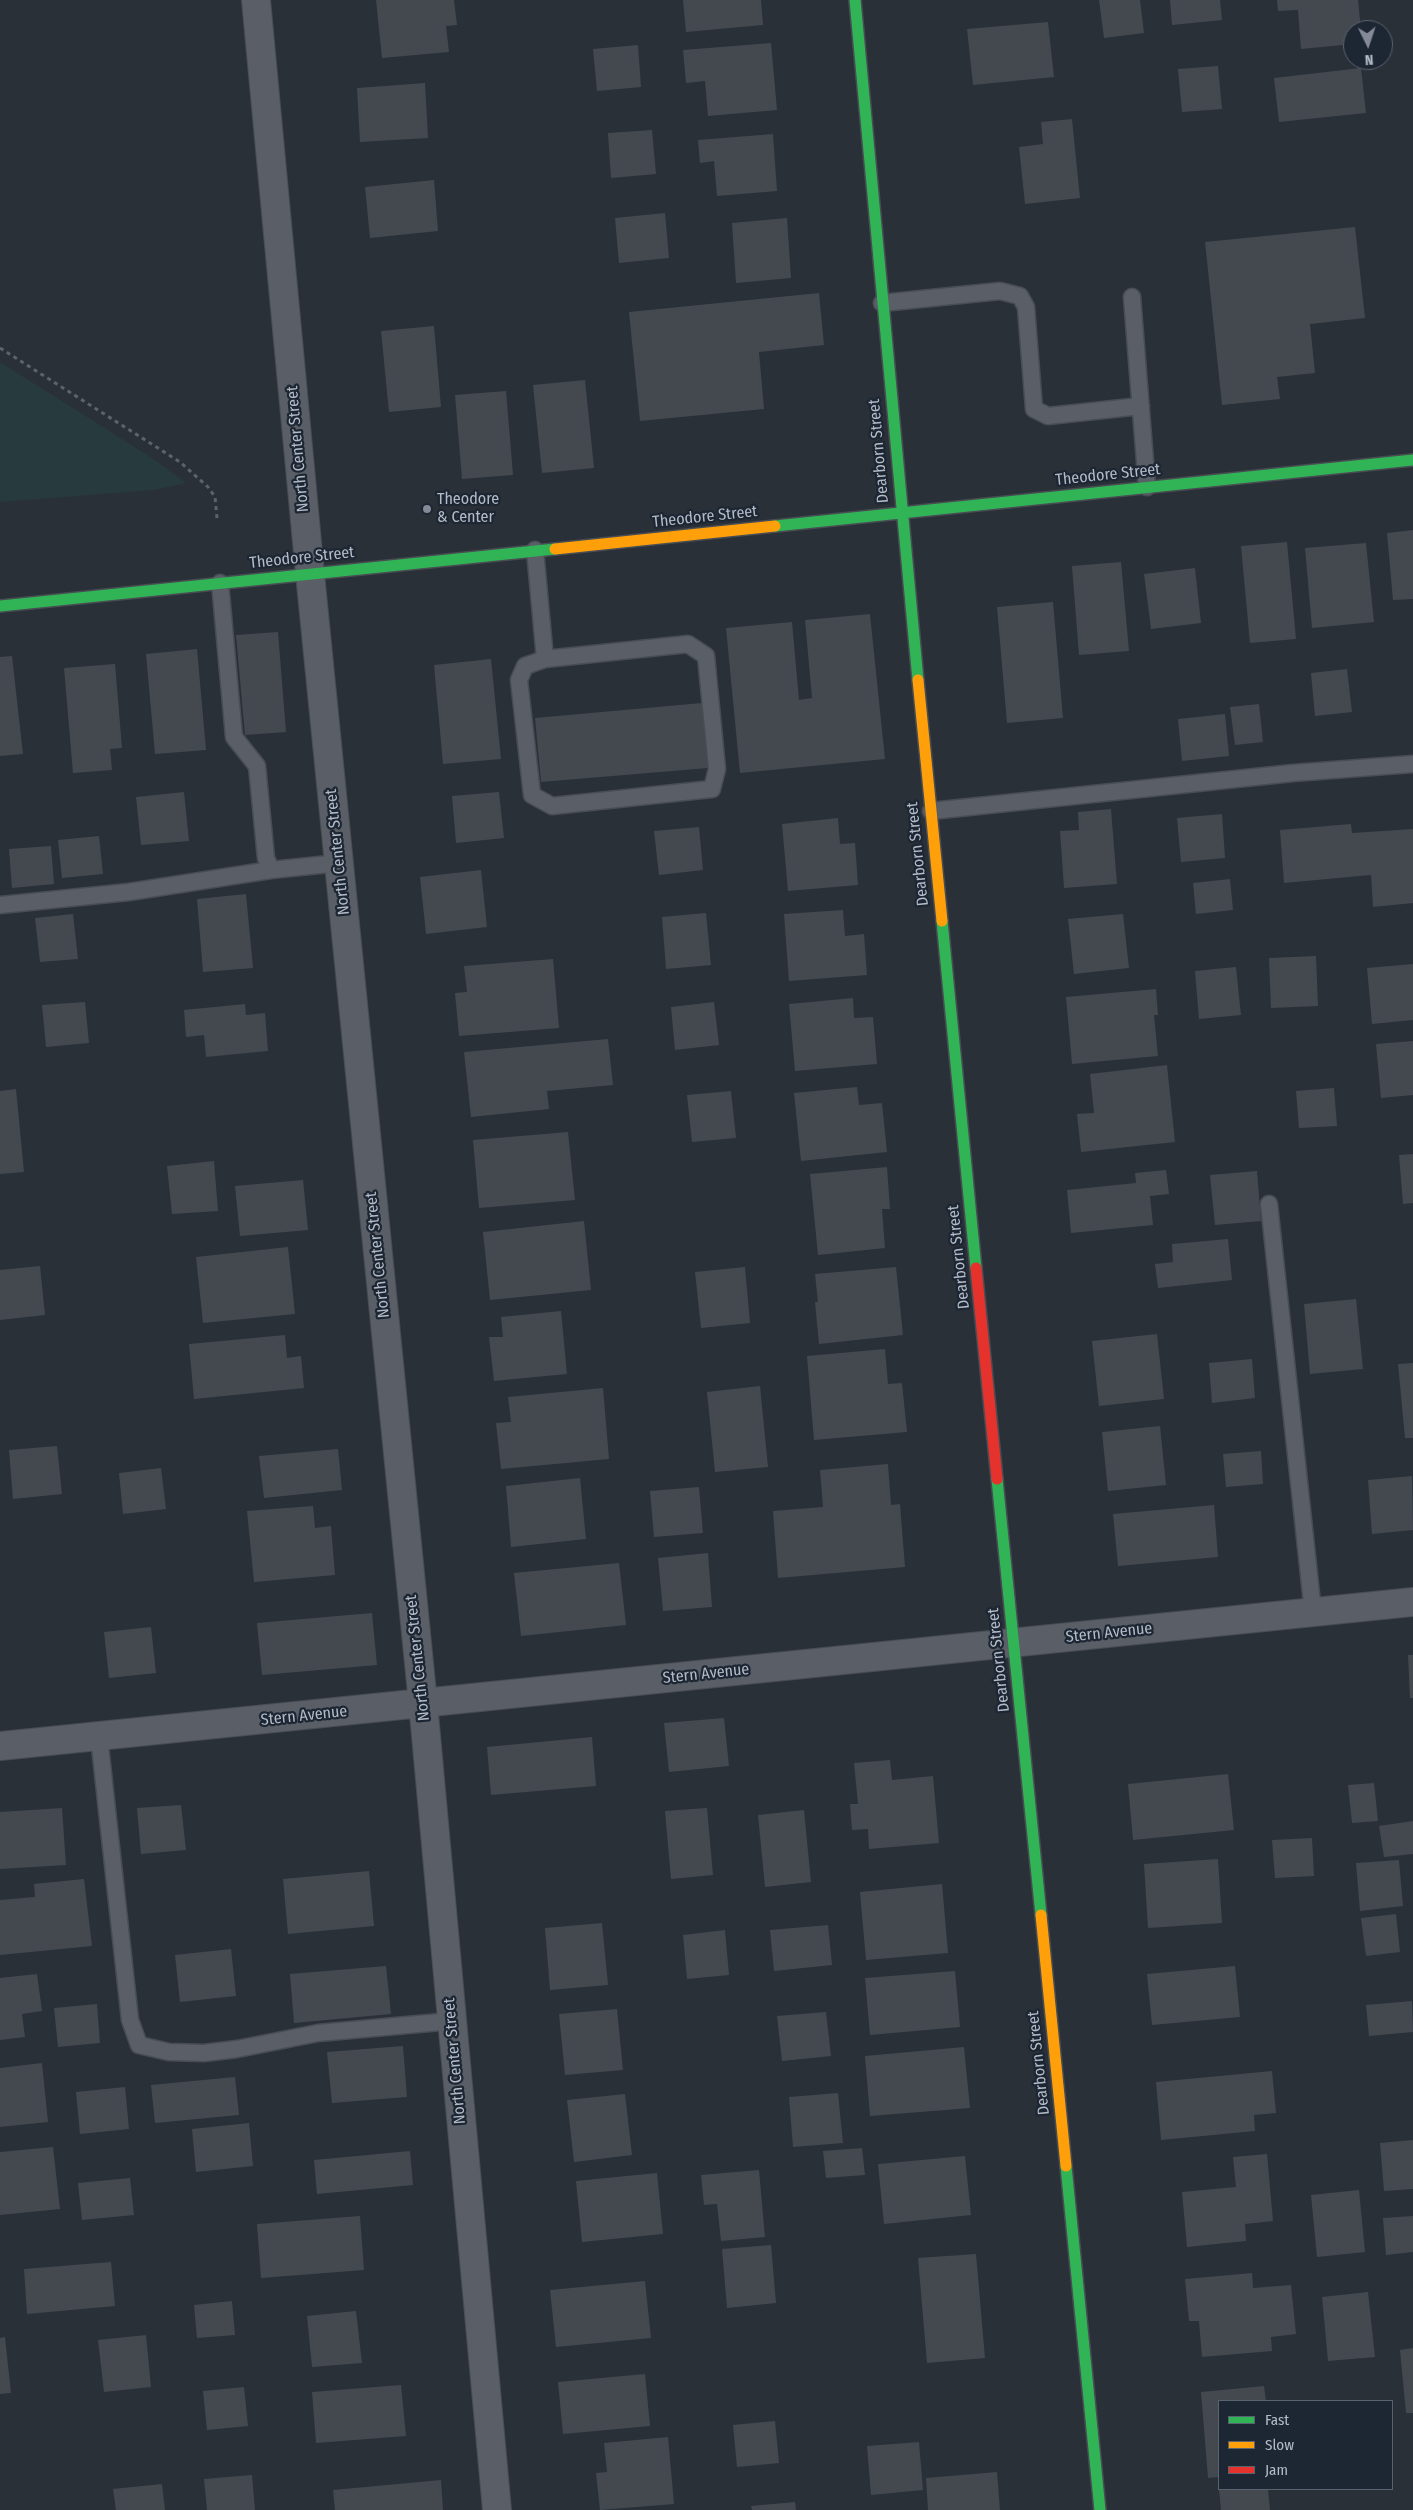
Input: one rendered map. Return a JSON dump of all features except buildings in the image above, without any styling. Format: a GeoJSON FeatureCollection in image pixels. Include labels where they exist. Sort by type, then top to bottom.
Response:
{"type":"FeatureCollection","features":[{"type":"Feature","properties":{"kind":"street","name":"North Center Street"},"geometry":{"type":"LineString","coordinates":[[256,0],[310,574],[423,1703],[497,2510]]}},
{"type":"Feature","properties":{"kind":"street","name":"Dearborn Street"},"geometry":{"type":"LineString","coordinates":[[855,0],[930,811],[1100,2510]]}},
{"type":"Feature","properties":{"kind":"street","name":"Theodore Street"},"geometry":{"type":"LineString","coordinates":[[0,606],[1413,460]]}},
{"type":"Feature","properties":{"kind":"street","name":"Stern Avenue"},"geometry":{"type":"LineString","coordinates":[[0,1746],[1413,1602]]}},
{"type":"Feature","properties":{"kind":"lane"},"geometry":{"type":"LineString","coordinates":[[882,303],[1000,291],[1020,296],[1026,307],[1034,409],[1048,416],[1141,406]]}},
{"type":"Feature","properties":{"kind":"lane"},"geometry":{"type":"LineString","coordinates":[[1132,297],[1147,487]]}},
{"type":"Feature","properties":{"kind":"lane"},"geometry":{"type":"LineString","coordinates":[[535,550],[545,659]]}},
{"type":"Feature","properties":{"kind":"lane"},"geometry":{"type":"LineString","coordinates":[[220,583],[234,737],[257,766],[266,858],[271,870]]}},
{"type":"Feature","properties":{"kind":"lane"},"geometry":{"type":"LineString","coordinates":[[688,644],[706,656],[717,768],[712,789],[552,806],[532,795],[519,680],[525,666],[545,659],[688,644]]}},
{"type":"Feature","properties":{"kind":"lane"},"geometry":{"type":"LineString","coordinates":[[930,811],[1293,773],[1413,764]]}},
{"type":"Feature","properties":{"kind":"lane"},"geometry":{"type":"LineString","coordinates":[[0,905],[129,892],[271,870],[339,863]]}},
{"type":"Feature","properties":{"kind":"lane"},"geometry":{"type":"LineString","coordinates":[[1269,1204],[1314,1612]]}},
{"type":"Feature","properties":{"kind":"lane"},"geometry":{"type":"LineString","coordinates":[[98,1736],[130,2020],[139,2045],[169,2052],[204,2052],[237,2049],[318,2033],[452,2021]]}},
{"type":"Feature","properties":{"kind":"path"},"geometry":{"type":"LineString","coordinates":[[0,348],[180,462],[208,487],[215,497],[217,518]]}},
{"type":"Feature","properties":{"kind":"green space"},"geometry":{"type":"Polygon","coordinates":[[[0,362],[152,458],[186,483],[154,490],[0,502],[0,362]]]}},
{"type":"Feature","properties":{"kind":"traffic: fast"},"geometry":{"type":"LineString","coordinates":[[855,0],[918,680]]}},
{"type":"Feature","properties":{"kind":"traffic: fast"},"geometry":{"type":"LineString","coordinates":[[775,526],[1413,460]]}},
{"type":"Feature","properties":{"kind":"traffic: fast"},"geometry":{"type":"LineString","coordinates":[[0,606],[555,549]]}},
{"type":"Feature","properties":{"kind":"traffic: fast"},"geometry":{"type":"LineString","coordinates":[[942,921],[976,1268]]}},
{"type":"Feature","properties":{"kind":"traffic: fast"},"geometry":{"type":"LineString","coordinates":[[997,1479],[1041,1915]]}},
{"type":"Feature","properties":{"kind":"traffic: fast"},"geometry":{"type":"LineString","coordinates":[[1066,2166],[1100,2510]]}},
{"type":"Feature","properties":{"kind":"traffic: slow"},"geometry":{"type":"LineString","coordinates":[[555,549],[775,526]]}},
{"type":"Feature","properties":{"kind":"traffic: slow"},"geometry":{"type":"LineString","coordinates":[[918,680],[942,921]]}},
{"type":"Feature","properties":{"kind":"traffic: slow"},"geometry":{"type":"LineString","coordinates":[[1041,1915],[1066,2166]]}},
{"type":"Feature","properties":{"kind":"traffic: jam"},"geometry":{"type":"LineString","coordinates":[[976,1268],[997,1479]]}},
{"type":"Feature","properties":{"kind":"place","name":"Theodore & Center"},"geometry":{"type":"Point","coordinates":[427,509]}}]}
